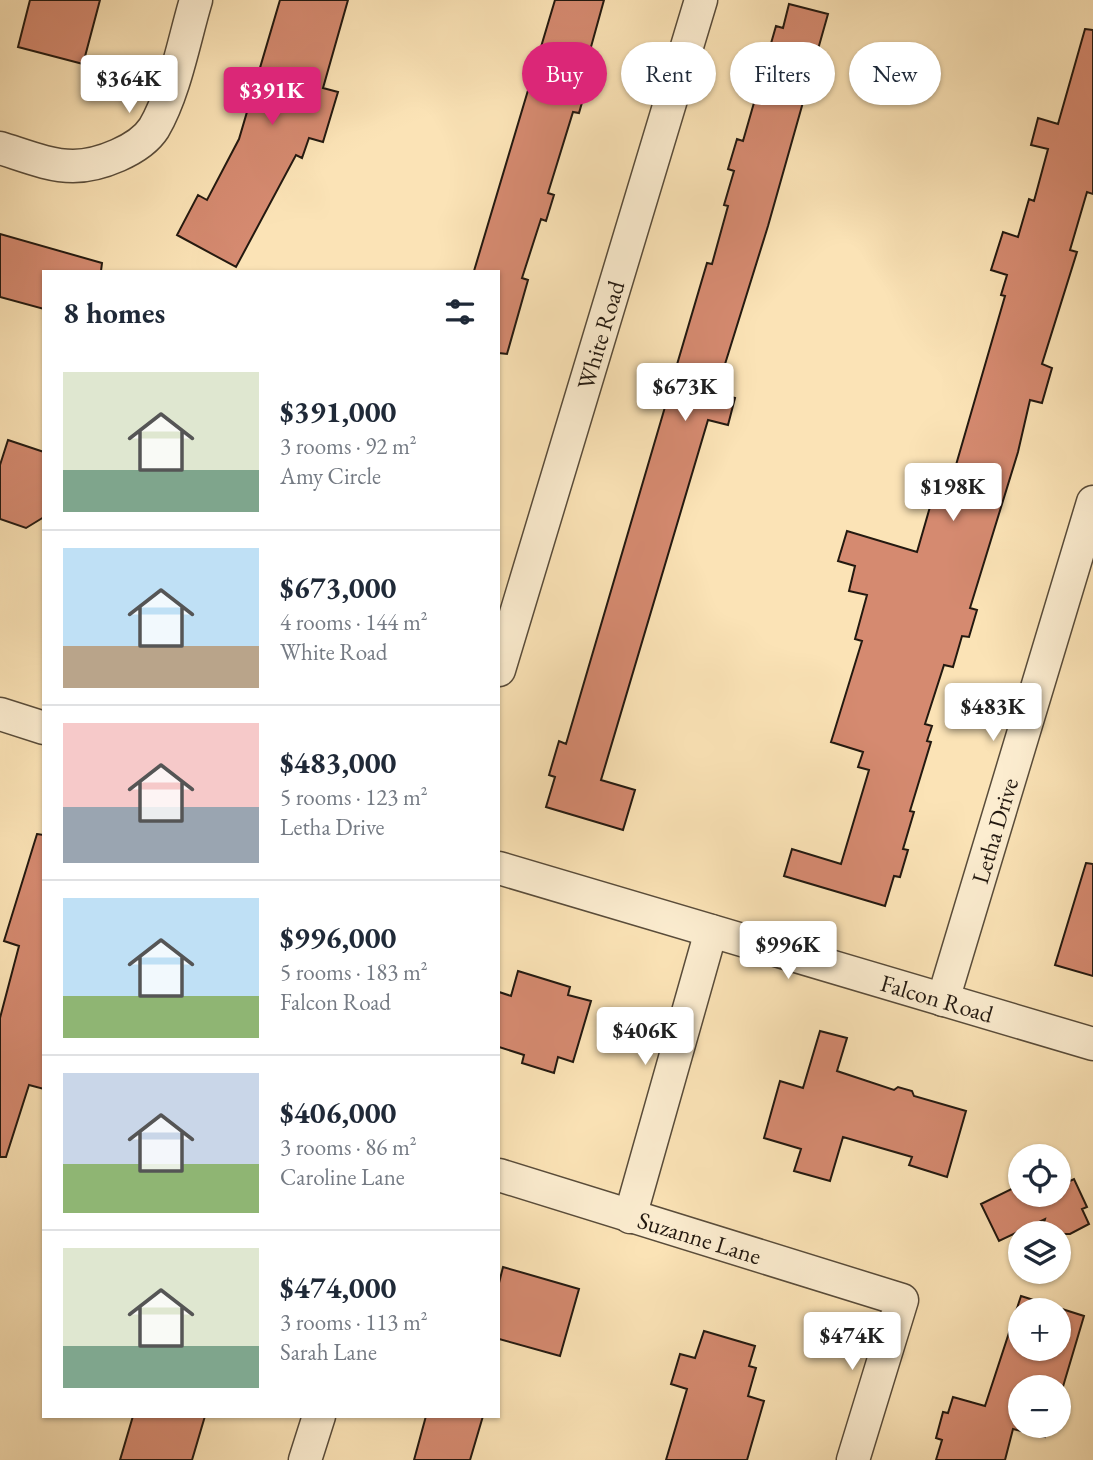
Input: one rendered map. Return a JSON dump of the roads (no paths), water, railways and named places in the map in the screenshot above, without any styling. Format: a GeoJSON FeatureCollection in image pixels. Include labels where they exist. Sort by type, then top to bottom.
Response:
{"type":"FeatureCollection","features":[{"type":"Feature","properties":{"kind":"street"},"geometry":{"type":"LineString","coordinates":[[0,148],[39,160],[73,166],[101,162],[130,149],[152,130],[167,101],[196,0]]}},
{"type":"Feature","properties":{"kind":"street","name":"White Road"},"geometry":{"type":"LineString","coordinates":[[500,667],[701,0]]}},
{"type":"Feature","properties":{"kind":"street","name":"Letha Drive"},"geometry":{"type":"LineString","coordinates":[[943,1000],[1093,502]]}},
{"type":"Feature","properties":{"kind":"street"},"geometry":{"type":"LineString","coordinates":[[0,714],[42,727]]}},
{"type":"Feature","properties":{"kind":"street","name":"Falcon Road"},"geometry":{"type":"LineString","coordinates":[[500,868],[1093,1044]]}},
{"type":"Feature","properties":{"kind":"street"},"geometry":{"type":"LineString","coordinates":[[630,1217],[711,931]]}},
{"type":"Feature","properties":{"kind":"street","name":"Suzanne Lane"},"geometry":{"type":"LineString","coordinates":[[500,1175],[902,1300],[853,1460]]}},
{"type":"Feature","properties":{"kind":"street"},"geometry":{"type":"LineString","coordinates":[[305,1460],[318,1418]]}}]}
